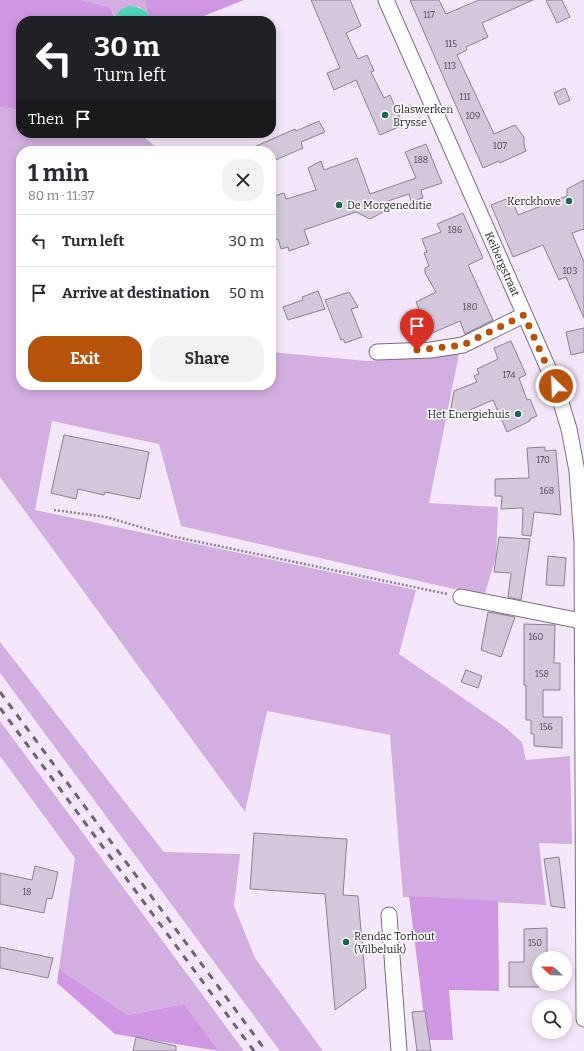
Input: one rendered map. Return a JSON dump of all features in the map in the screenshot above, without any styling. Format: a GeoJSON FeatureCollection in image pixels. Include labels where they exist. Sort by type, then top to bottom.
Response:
{"type":"FeatureCollection","features":[{"type":"Feature","properties":{"kind":"street","name":"Keibergstraat"},"geometry":{"type":"LineString","coordinates":[[386,0],[556,386],[569,429],[577,471],[582,541],[581,621],[584,1019]]}},
{"type":"Feature","properties":{"kind":"street"},"geometry":{"type":"LineString","coordinates":[[377,352],[431,350],[463,345],[524,315]]}},
{"type":"Feature","properties":{"kind":"street"},"geometry":{"type":"LineString","coordinates":[[461,597],[581,621]]}},
{"type":"Feature","properties":{"kind":"street"},"geometry":{"type":"LineString","coordinates":[[388,915],[399,1051]]}},
{"type":"Feature","properties":{"kind":"path"},"geometry":{"type":"LineString","coordinates":[[54,510],[106,517],[171,536],[461,597]]}},
{"type":"Feature","properties":{"kind":"shaded area"},"geometry":{"type":"Polygon","coordinates":[[[0,0],[81,0],[110,7],[114,16],[16,16],[16,109],[0,107],[0,0]]]}},
{"type":"Feature","properties":{"kind":"shaded area"},"geometry":{"type":"Polygon","coordinates":[[[81,0],[145,0],[147,12],[139,7],[120,10],[114,16],[110,7],[81,0]]]}},
{"type":"Feature","properties":{"kind":"shaded area"},"geometry":{"type":"Polygon","coordinates":[[[145,0],[244,0],[204,16],[150,16],[147,12],[145,0]]]}},
{"type":"Feature","properties":{"kind":"shaded area"},"geometry":{"type":"Polygon","coordinates":[[[129,6],[137,7],[150,16],[116,16],[120,10],[129,6]]]}},
{"type":"Feature","properties":{"kind":"shaded area"},"geometry":{"type":"Polygon","coordinates":[[[0,107],[16,109],[16,138],[145,138],[155,146],[16,146],[16,390],[276,390],[276,352],[367,361],[459,354],[429,503],[498,507],[496,557],[484,596],[181,526],[159,444],[52,421],[35,510],[416,590],[399,654],[505,727],[522,742],[526,760],[570,756],[572,844],[539,843],[546,905],[403,897],[390,735],[267,711],[245,812],[0,477],[0,107]]]}},
{"type":"Feature","properties":{"kind":"shaded area"},"geometry":{"type":"Polygon","coordinates":[[[0,642],[164,852],[240,854],[234,906],[255,958],[323,1051],[280,1051],[0,673],[0,642]]]}},
{"type":"Feature","properties":{"kind":"shaded area"},"geometry":{"type":"Polygon","coordinates":[[[0,721],[244,1051],[219,1051],[184,1004],[128,1015],[59,969],[75,858],[0,756],[0,721]]]}},
{"type":"Feature","properties":{"kind":"shaded area"},"geometry":{"type":"Polygon","coordinates":[[[409,896],[498,901],[499,991],[449,990],[453,1040],[427,1040],[409,896]]]}},
{"type":"Feature","properties":{"kind":"shaded area"},"geometry":{"type":"Polygon","coordinates":[[[59,969],[128,1015],[184,1004],[219,1051],[115,1034],[57,983],[59,969]]]}},
{"type":"Feature","properties":{"kind":"building"},"geometry":{"type":"Polygon","coordinates":[[[311,0],[350,0],[361,26],[346,33],[358,59],[367,55],[374,71],[371,72],[384,98],[390,95],[403,125],[380,135],[356,80],[334,90],[327,73],[340,68],[311,0]]]}},
{"type":"Feature","properties":{"kind":"building"},"geometry":{"type":"Polygon","coordinates":[[[410,0],[439,0],[446,14],[479,0],[533,0],[482,23],[488,37],[466,47],[467,50],[457,55],[494,134],[515,125],[524,137],[526,151],[500,163],[499,161],[483,168],[410,0]]]}},
{"type":"Feature","properties":{"kind":"building"},"geometry":{"type":"Polygon","coordinates":[[[546,0],[562,0],[570,17],[557,23],[546,0]]]}},
{"type":"Feature","properties":{"kind":"building"},"geometry":{"type":"Polygon","coordinates":[[[565,88],[570,100],[559,105],[554,93],[565,88]]]}},
{"type":"Feature","properties":{"kind":"building"},"geometry":{"type":"Polygon","coordinates":[[[319,121],[325,132],[301,142],[303,148],[276,160],[276,146],[256,146],[295,129],[296,131],[319,121]]]}},
{"type":"Feature","properties":{"kind":"building","name":"De Morgeneditie"},"geometry":{"type":"Polygon","coordinates":[[[426,144],[442,183],[421,190],[423,198],[411,201],[409,194],[388,201],[383,212],[370,219],[356,212],[304,230],[309,244],[289,251],[288,247],[281,249],[278,239],[276,240],[276,195],[284,193],[286,199],[316,190],[308,168],[321,161],[324,170],[357,158],[370,194],[416,178],[405,152],[426,144]]]}},
{"type":"Feature","properties":{"kind":"building","name":"Kerckhove"},"geometry":{"type":"Polygon","coordinates":[[[584,180],[584,229],[572,233],[584,262],[584,318],[566,277],[559,280],[543,245],[513,257],[491,205],[511,197],[518,215],[567,196],[567,189],[584,180]]]}},
{"type":"Feature","properties":{"kind":"building"},"geometry":{"type":"Polygon","coordinates":[[[463,213],[483,258],[468,265],[493,320],[465,334],[460,321],[418,339],[413,326],[424,321],[416,302],[436,292],[425,273],[425,268],[429,266],[424,253],[427,252],[422,239],[441,232],[437,224],[463,213]]]}},
{"type":"Feature","properties":{"kind":"building"},"geometry":{"type":"Polygon","coordinates":[[[318,291],[325,309],[288,320],[283,307],[303,300],[302,297],[318,291]]]}},
{"type":"Feature","properties":{"kind":"building"},"geometry":{"type":"Polygon","coordinates":[[[349,292],[358,307],[351,309],[362,337],[345,343],[343,339],[341,340],[325,300],[349,292]]]}},
{"type":"Feature","properties":{"kind":"building"},"geometry":{"type":"Polygon","coordinates":[[[584,328],[584,352],[571,355],[566,332],[584,328]]]}},
{"type":"Feature","properties":{"kind":"building"},"geometry":{"type":"Polygon","coordinates":[[[511,341],[526,375],[519,378],[527,400],[530,399],[537,416],[507,432],[493,400],[449,419],[454,391],[477,382],[474,376],[479,374],[477,369],[498,359],[494,348],[511,341]]]}},
{"type":"Feature","properties":{"kind":"building"},"geometry":{"type":"Polygon","coordinates":[[[64,435],[149,452],[140,499],[105,492],[104,495],[78,489],[76,499],[51,493],[64,435]]]}},
{"type":"Feature","properties":{"kind":"building"},"geometry":{"type":"Polygon","coordinates":[[[545,447],[545,451],[556,450],[561,515],[534,512],[531,536],[522,535],[523,508],[501,509],[502,496],[495,496],[495,479],[529,478],[527,448],[545,447]]]}},
{"type":"Feature","properties":{"kind":"building"},"geometry":{"type":"Polygon","coordinates":[[[499,537],[530,539],[521,600],[508,597],[511,573],[494,572],[499,537]]]}},
{"type":"Feature","properties":{"kind":"building"},"geometry":{"type":"Polygon","coordinates":[[[548,556],[566,558],[564,586],[546,585],[548,556]]]}},
{"type":"Feature","properties":{"kind":"building"},"geometry":{"type":"Polygon","coordinates":[[[488,612],[515,617],[501,657],[481,650],[488,612]]]}},
{"type":"Feature","properties":{"kind":"building"},"geometry":{"type":"Polygon","coordinates":[[[524,624],[555,625],[554,663],[560,663],[560,690],[543,690],[543,717],[562,717],[562,748],[534,746],[534,734],[531,734],[531,720],[526,720],[526,685],[524,685],[524,624]]]}},
{"type":"Feature","properties":{"kind":"building"},"geometry":{"type":"Polygon","coordinates":[[[466,670],[482,676],[478,688],[461,682],[466,670]]]}},
{"type":"Feature","properties":{"kind":"building","name":"Rendac Torhout (Vilbeluik)"},"geometry":{"type":"Polygon","coordinates":[[[254,833],[347,839],[343,895],[358,896],[366,988],[335,1010],[325,894],[250,889],[254,833]]]}},
{"type":"Feature","properties":{"kind":"building"},"geometry":{"type":"Polygon","coordinates":[[[559,857],[565,908],[551,906],[544,859],[559,857]]]}},
{"type":"Feature","properties":{"kind":"building"},"geometry":{"type":"Polygon","coordinates":[[[35,866],[58,872],[52,899],[47,898],[44,913],[0,904],[0,873],[32,880],[35,866]]]}},
{"type":"Feature","properties":{"kind":"building"},"geometry":{"type":"Polygon","coordinates":[[[547,928],[547,951],[532,951],[532,987],[509,987],[509,962],[524,962],[524,929],[547,928]]]}},
{"type":"Feature","properties":{"kind":"building"},"geometry":{"type":"Polygon","coordinates":[[[0,947],[53,958],[48,978],[0,968],[0,947]]]}},
{"type":"Feature","properties":{"kind":"building"},"geometry":{"type":"Polygon","coordinates":[[[425,1011],[431,1051],[417,1051],[412,1012],[425,1011]]]}},
{"type":"Feature","properties":{"kind":"building"},"geometry":{"type":"Polygon","coordinates":[[[136,1037],[176,1046],[176,1051],[133,1051],[136,1037]]]}},
{"type":"Feature","properties":{"kind":"railway"},"geometry":{"type":"LineString","coordinates":[[0,692],[266,1051]]}},
{"type":"Feature","properties":{"kind":"railway"},"geometry":{"type":"LineString","coordinates":[[0,708],[254,1051]]}},
{"type":"Feature","properties":{"kind":"place","name":"Glaswerken Brysse"},"geometry":{"type":"Point","coordinates":[385,115]}},
{"type":"Feature","properties":{"kind":"place","name":"Kerckhove"},"geometry":{"type":"Point","coordinates":[569,201]}},
{"type":"Feature","properties":{"kind":"place","name":"De Morgeneditie"},"geometry":{"type":"Point","coordinates":[339,205]}},
{"type":"Feature","properties":{"kind":"place","name":"Het Energiehuis"},"geometry":{"type":"Point","coordinates":[518,414]}},
{"type":"Feature","properties":{"kind":"place","name":"Rendac Torhout (Vilbeluik)"},"geometry":{"type":"Point","coordinates":[346,942]}},
{"type":"Feature","properties":{"kind":"route"},"geometry":{"type":"LineString","coordinates":[[417,350],[431,350],[463,345],[524,315],[556,386]]}}]}
